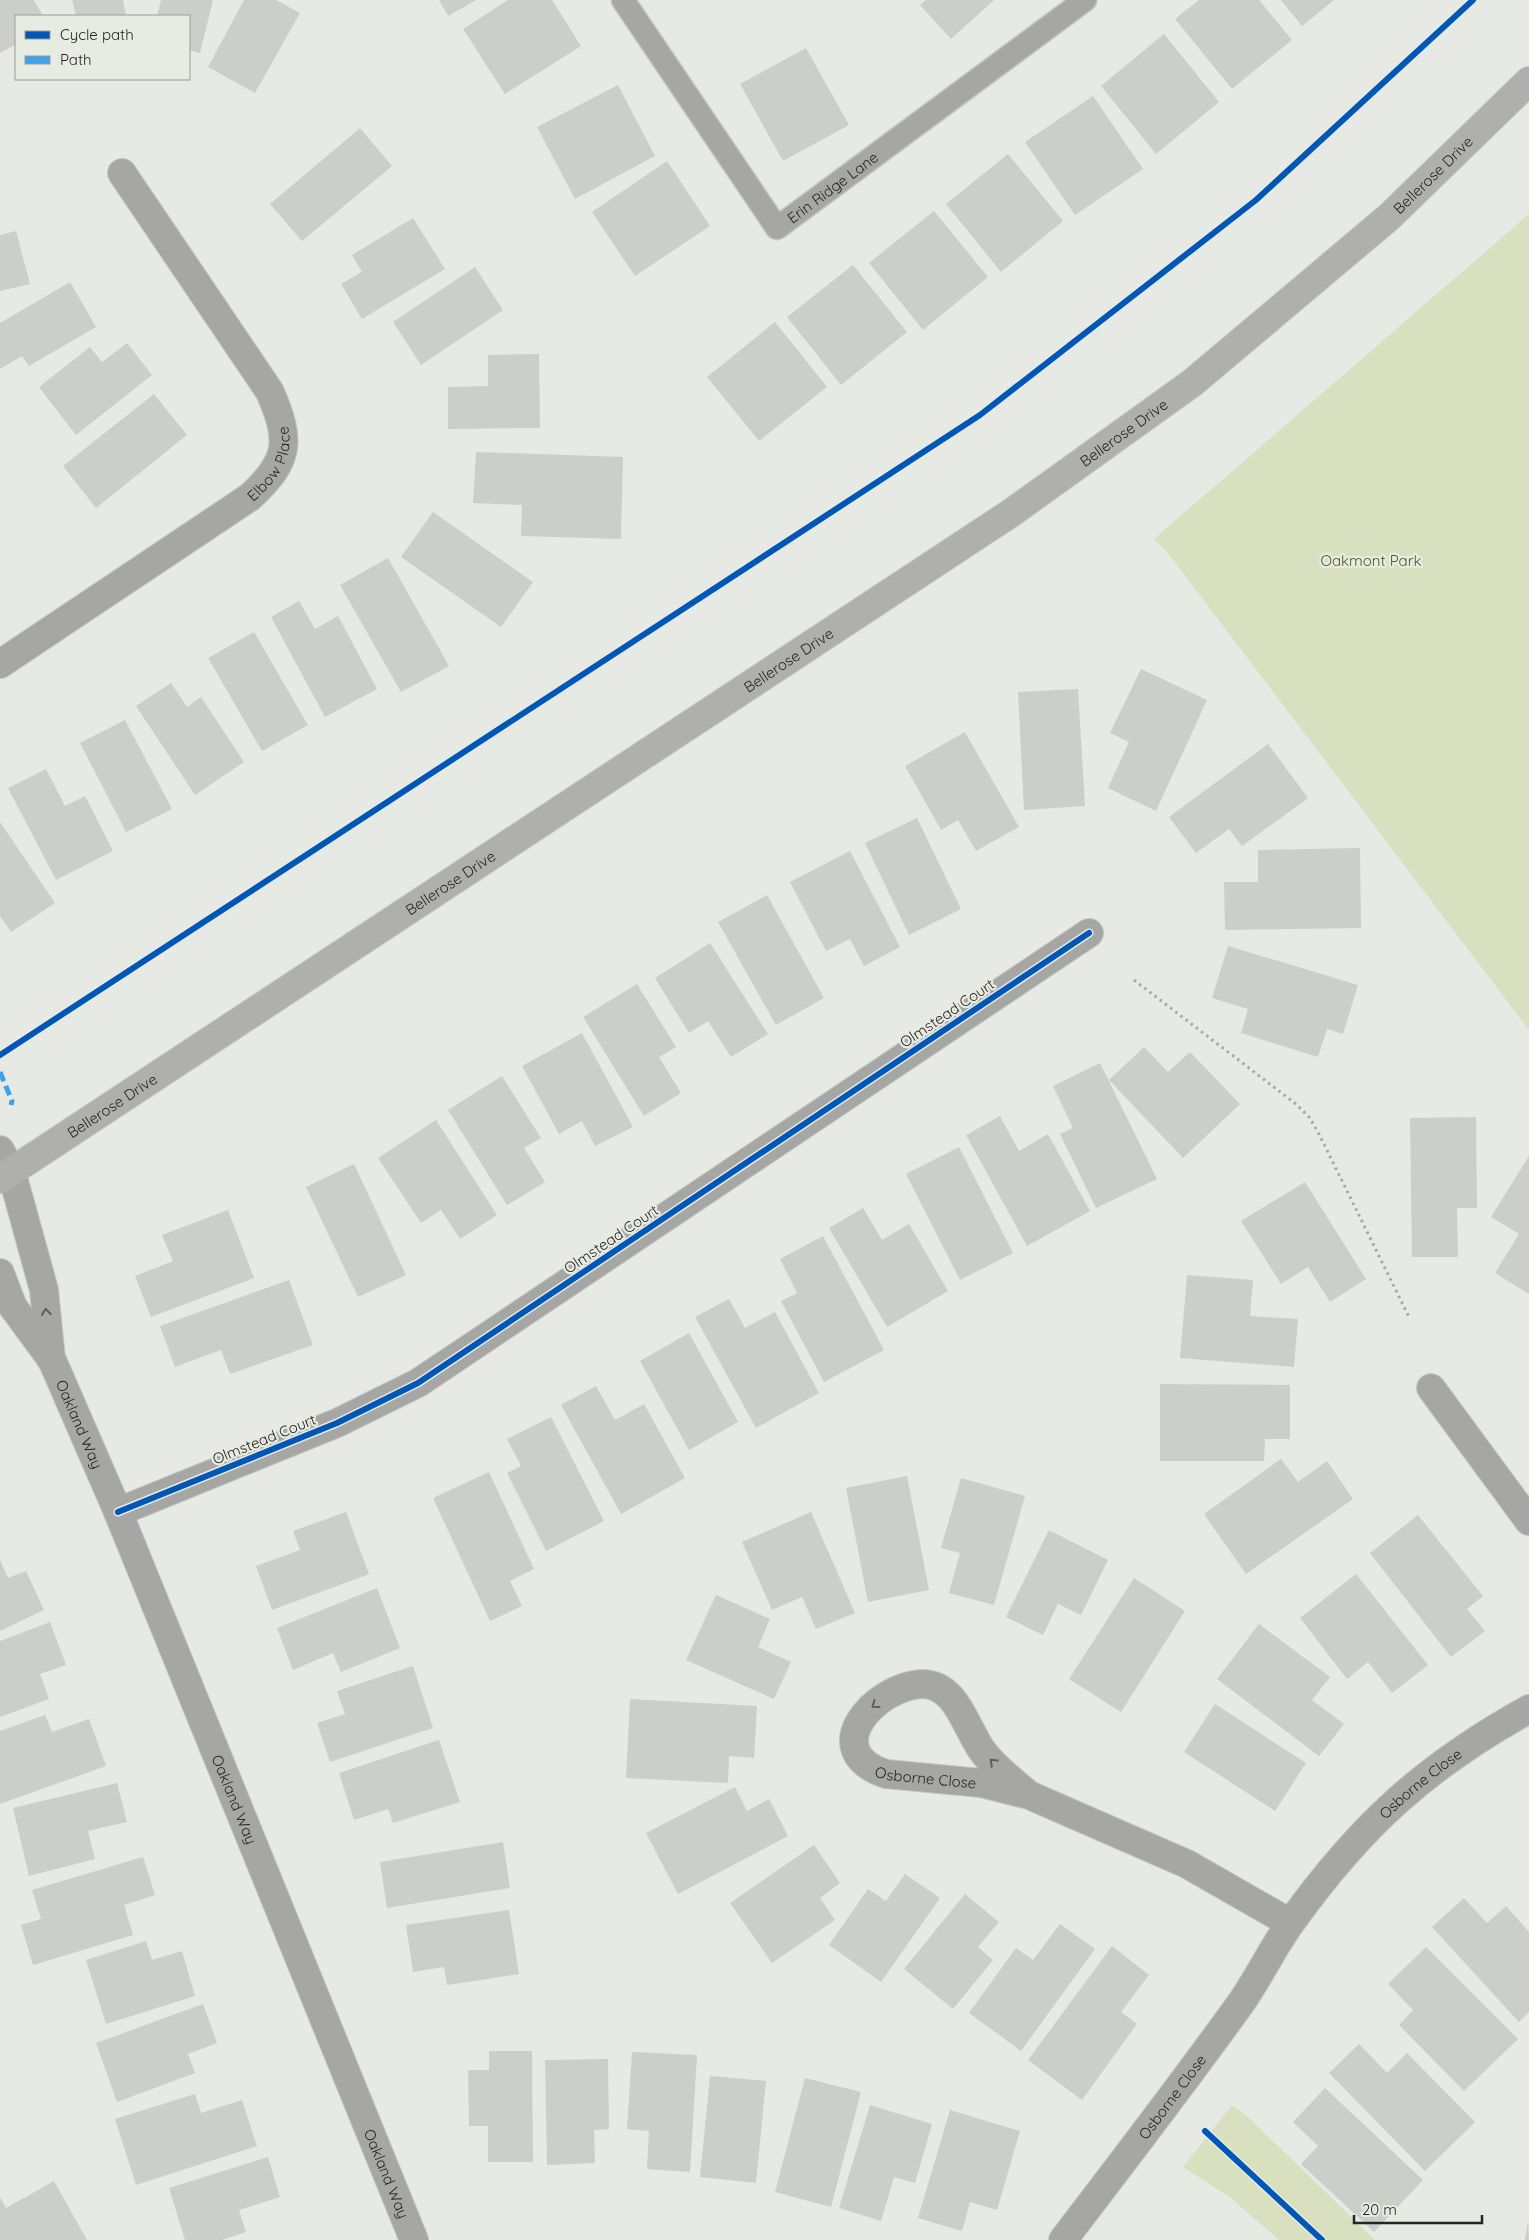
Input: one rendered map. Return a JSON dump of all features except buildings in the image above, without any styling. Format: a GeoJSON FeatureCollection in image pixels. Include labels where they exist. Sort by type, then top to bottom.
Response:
{"type":"FeatureCollection","features":[{"type":"Feature","properties":{"kind":"main road","name":"Bellerose Drive"},"geometry":{"type":"LineString","coordinates":[[4,1166],[1011,513],[1192,383],[1389,217],[1529,81]]}},
{"type":"Feature","properties":{"kind":"street","name":"Elbow Place"},"geometry":{"type":"LineString","coordinates":[[0,664],[250,498],[272,477],[285,442],[277,408],[270,392],[122,173]]}},
{"type":"Feature","properties":{"kind":"street","name":"Olmstead Court"},"geometry":{"type":"LineString","coordinates":[[118,1512],[337,1423],[418,1383],[1089,933]]}},
{"type":"Feature","properties":{"kind":"street","name":"Oakland Way"},"geometry":{"type":"LineString","coordinates":[[4,1166],[44,1290],[52,1360]]}},
{"type":"Feature","properties":{"kind":"street","name":"Oakland Way"},"geometry":{"type":"LineString","coordinates":[[0,1273],[13,1307],[52,1360],[118,1512],[414,2240]]}},
{"type":"Feature","properties":{"kind":"street"},"geometry":{"type":"LineString","coordinates":[[1431,1388],[1529,1521]]}},
{"type":"Feature","properties":{"kind":"street","name":"Osborne Close"},"geometry":{"type":"LineString","coordinates":[[1029,1794],[985,1754],[957,1706],[947,1694],[934,1686],[920,1684],[894,1693],[871,1708],[859,1720],[854,1732],[857,1755],[873,1770],[886,1774],[981,1782],[1029,1794],[1187,1864],[1290,1923]]}},
{"type":"Feature","properties":{"kind":"street","name":"Osborne Close"},"geometry":{"type":"LineString","coordinates":[[1063,2240],[1239,2006],[1290,1923],[1332,1866],[1368,1827],[1405,1792],[1459,1751],[1529,1709]]}},
{"type":"Feature","properties":{"kind":"lane","name":"Erin Ridge Lane"},"geometry":{"type":"LineString","coordinates":[[623,0],[777,228],[1085,0]]}},
{"type":"Feature","properties":{"kind":"path"},"geometry":{"type":"LineString","coordinates":[[1134,980],[1296,1104],[1309,1117],[1410,1319]]}},
{"type":"Feature","properties":{"kind":"green space","name":"Oakmont Park"},"geometry":{"type":"Polygon","coordinates":[[[1529,214],[1529,1030],[1168,553],[1154,539],[1529,214]]]}},
{"type":"Feature","properties":{"kind":"green space"},"geometry":{"type":"Polygon","coordinates":[[[1232,2105],[1248,2117],[1375,2240],[1279,2240],[1231,2198],[1183,2167],[1232,2105]]]}},
{"type":"Feature","properties":{"kind":"marked path"},"geometry":{"type":"LineString","coordinates":[[0,1072],[12,1101],[11,1105]]}},
{"type":"Feature","properties":{"kind":"cycle path"},"geometry":{"type":"LineString","coordinates":[[0,1055],[980,415],[1256,200],[1473,0]]}},
{"type":"Feature","properties":{"kind":"cycle path"},"geometry":{"type":"LineString","coordinates":[[118,1512],[337,1423],[418,1383],[1089,933]]}},
{"type":"Feature","properties":{"kind":"cycle path"},"geometry":{"type":"LineString","coordinates":[[1205,2131],[1322,2240]]}}]}
